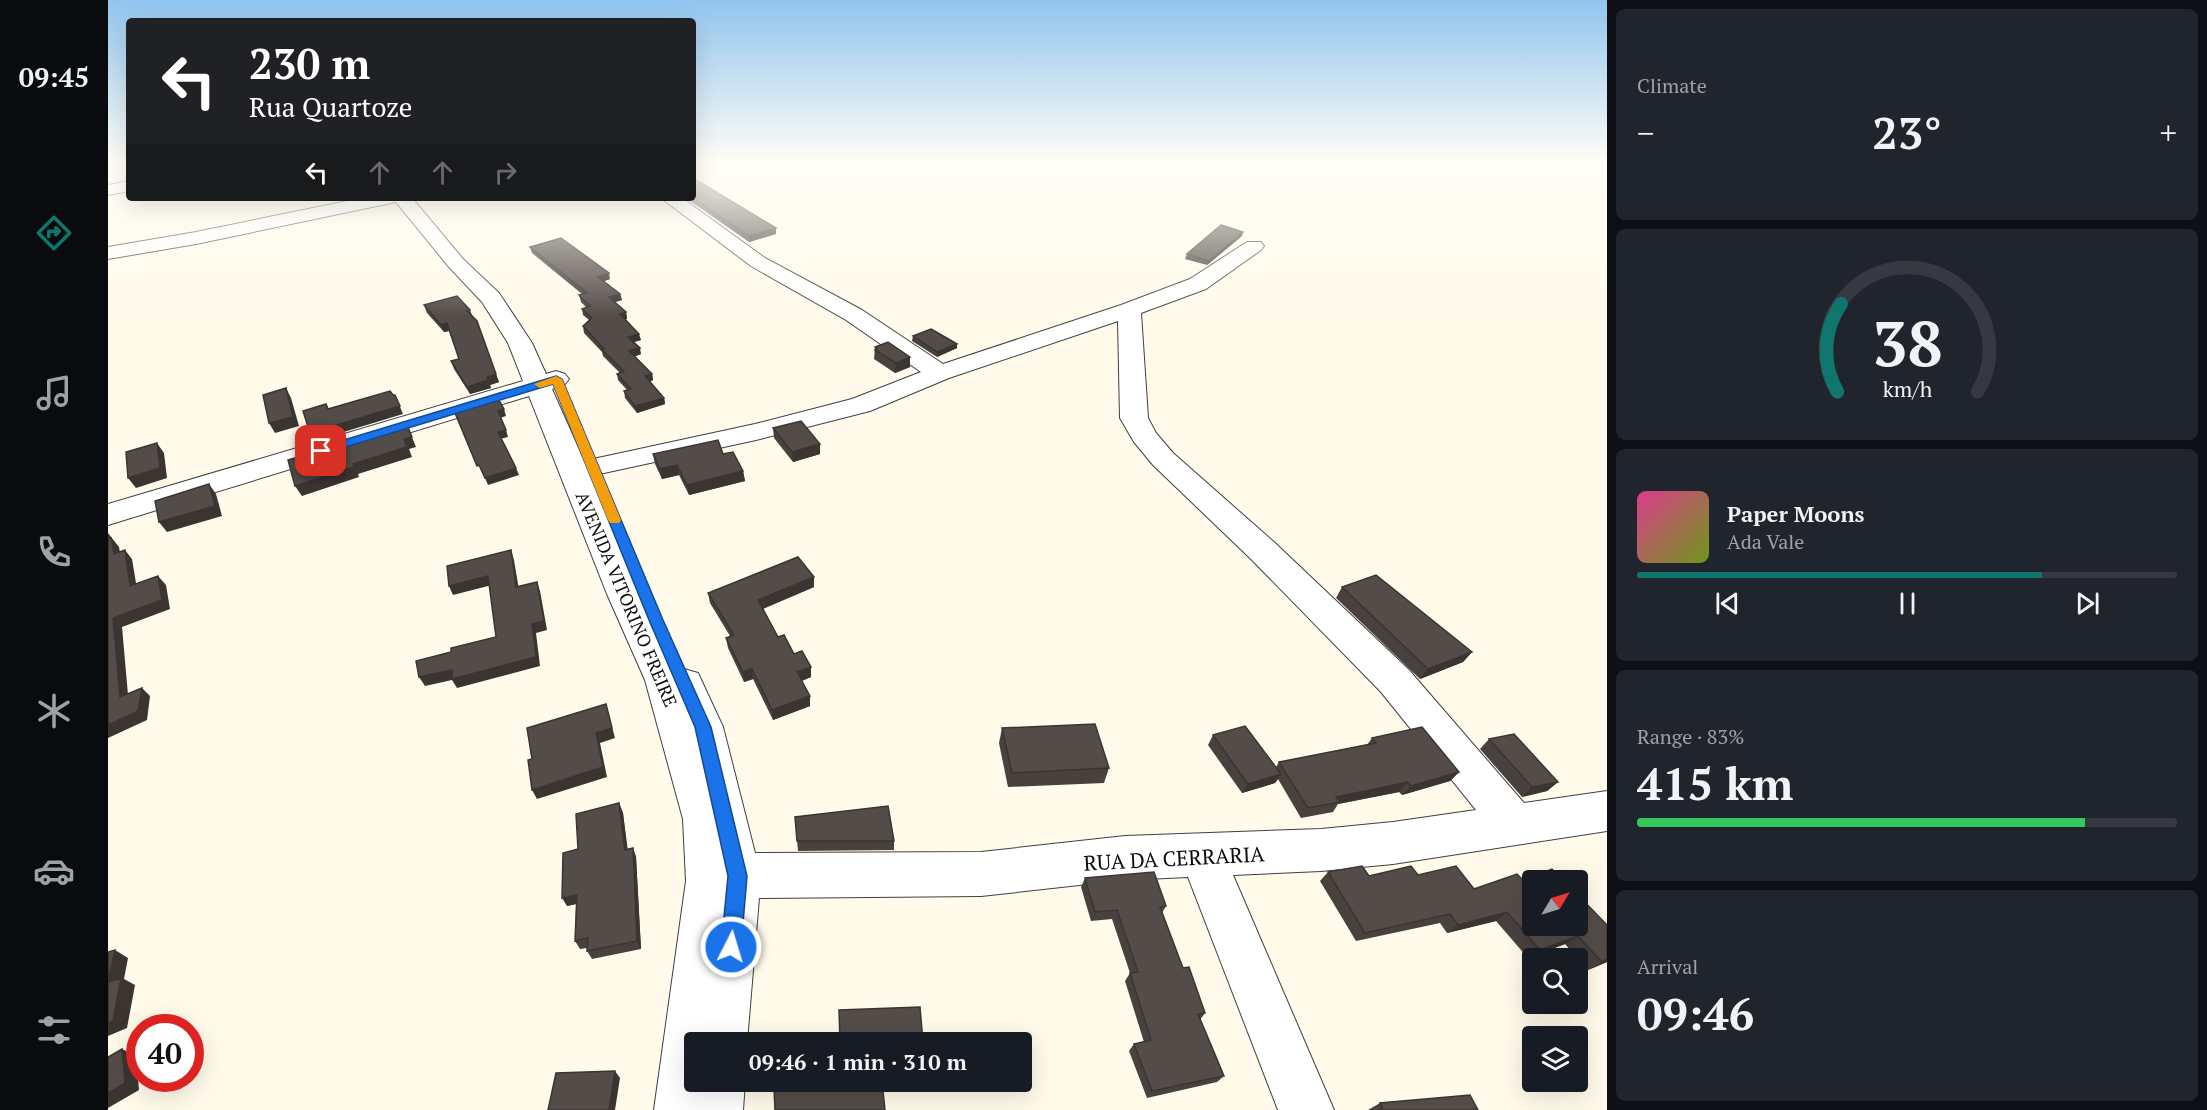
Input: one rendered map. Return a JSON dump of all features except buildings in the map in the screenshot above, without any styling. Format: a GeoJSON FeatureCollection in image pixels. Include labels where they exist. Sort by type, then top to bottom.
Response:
{"type":"FeatureCollection","features":[{"type":"Feature","properties":{"kind":"street"},"geometry":{"type":"LineString","coordinates":[[108,253],[207,236],[313,214]]}},
{"type":"Feature","properties":{"kind":"street","name":"AVENIDA VITORINO FREIRE"},"geometry":{"type":"LineString","coordinates":[[415,214],[491,297],[547,382],[593,468],[703,727],[738,876],[723,1032]]}},
{"type":"Feature","properties":{"kind":"street"},"geometry":{"type":"LineString","coordinates":[[692,214],[758,262],[854,315],[940,373]]}},
{"type":"Feature","properties":{"kind":"street"},"geometry":{"type":"LineString","coordinates":[[593,468],[812,419],[861,405],[940,373],[1129,310],[1198,284],[1230,265],[1254,246]]}},
{"type":"Feature","properties":{"kind":"street"},"geometry":{"type":"LineString","coordinates":[[1129,310],[1134,418],[1144,436],[1163,459],[1263,551],[1395,681],[1514,824]]}},
{"type":"Feature","properties":{"kind":"street"},"geometry":{"type":"LineString","coordinates":[[108,515],[547,382]]}},
{"type":"Feature","properties":{"kind":"street","name":"AVENIDA VITORINO FREIRE"},"geometry":{"type":"LineString","coordinates":[[547,382],[624,594],[664,680],[705,819],[709,881],[682,1110]]}},
{"type":"Feature","properties":{"kind":"street","name":"RUA DA CERRARIA"},"geometry":{"type":"LineString","coordinates":[[738,876],[981,874],[1125,858],[1321,850],[1393,843],[1607,811]]}},
{"type":"Feature","properties":{"kind":"street"},"geometry":{"type":"LineString","coordinates":[[1202,855],[1306,1110]]}},
{"type":"Feature","properties":{"kind":"street"},"geometry":{"type":"LineString","coordinates":[[715,1110],[717,1092]]}},
{"type":"Feature","properties":{"kind":"slow traffic"},"geometry":{"type":"LineString","coordinates":[[540,384],[556,379],[615,520]]}},
{"type":"Feature","properties":{"kind":"route"},"geometry":{"type":"LineString","coordinates":[[321,451],[556,379],[703,727],[738,876],[731,947]]}}]}
